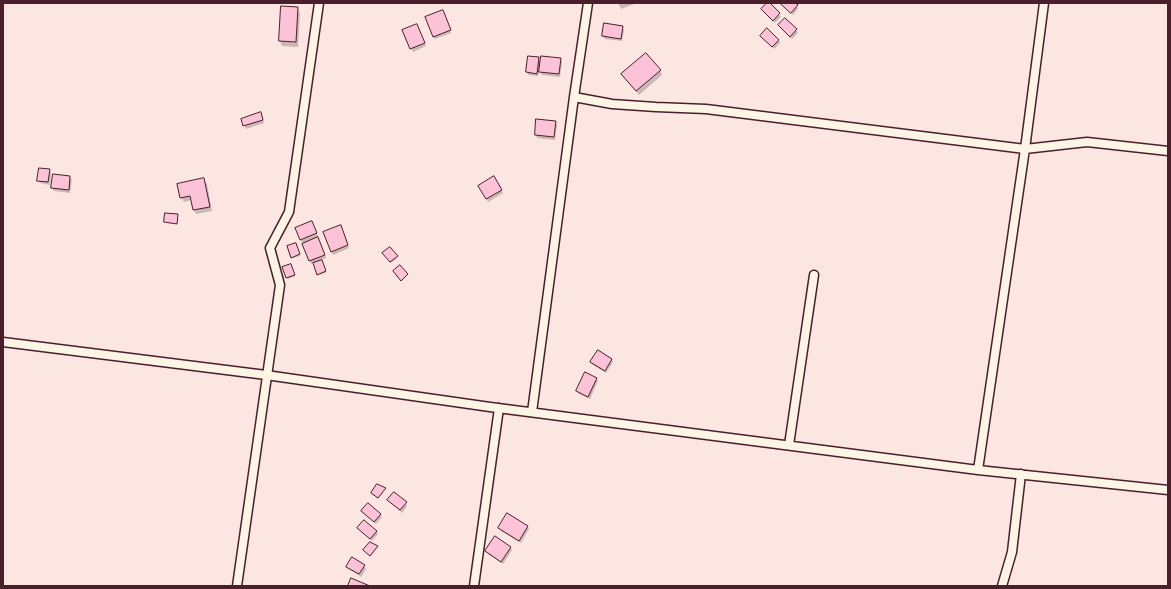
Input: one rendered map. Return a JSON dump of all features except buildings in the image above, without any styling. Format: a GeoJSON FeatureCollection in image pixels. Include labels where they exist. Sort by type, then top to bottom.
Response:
{"type":"FeatureCollection","features":[{"type":"Feature","properties":{"kind":"street"},"geometry":{"type":"LineString","coordinates":[[237,586],[280,285],[270,248],[289,212],[319,3]]}},
{"type":"Feature","properties":{"kind":"street"},"geometry":{"type":"LineString","coordinates":[[532,412],[588,3]]}},
{"type":"Feature","properties":{"kind":"street"},"geometry":{"type":"LineString","coordinates":[[978,470],[1025,149],[1044,3]]}},
{"type":"Feature","properties":{"kind":"street"},"geometry":{"type":"LineString","coordinates":[[574,97],[612,104],[706,109],[1025,149],[1087,142],[1168,151]]}},
{"type":"Feature","properties":{"kind":"street"},"geometry":{"type":"LineString","coordinates":[[789,445],[814,275]]}},
{"type":"Feature","properties":{"kind":"street"},"geometry":{"type":"LineString","coordinates":[[3,342],[266,375],[499,408],[978,470],[1168,490]]}},
{"type":"Feature","properties":{"kind":"street"},"geometry":{"type":"LineString","coordinates":[[474,586],[499,408]]}},
{"type":"Feature","properties":{"kind":"street"},"geometry":{"type":"LineString","coordinates":[[1002,586],[1012,552],[1021,474]]}}]}
